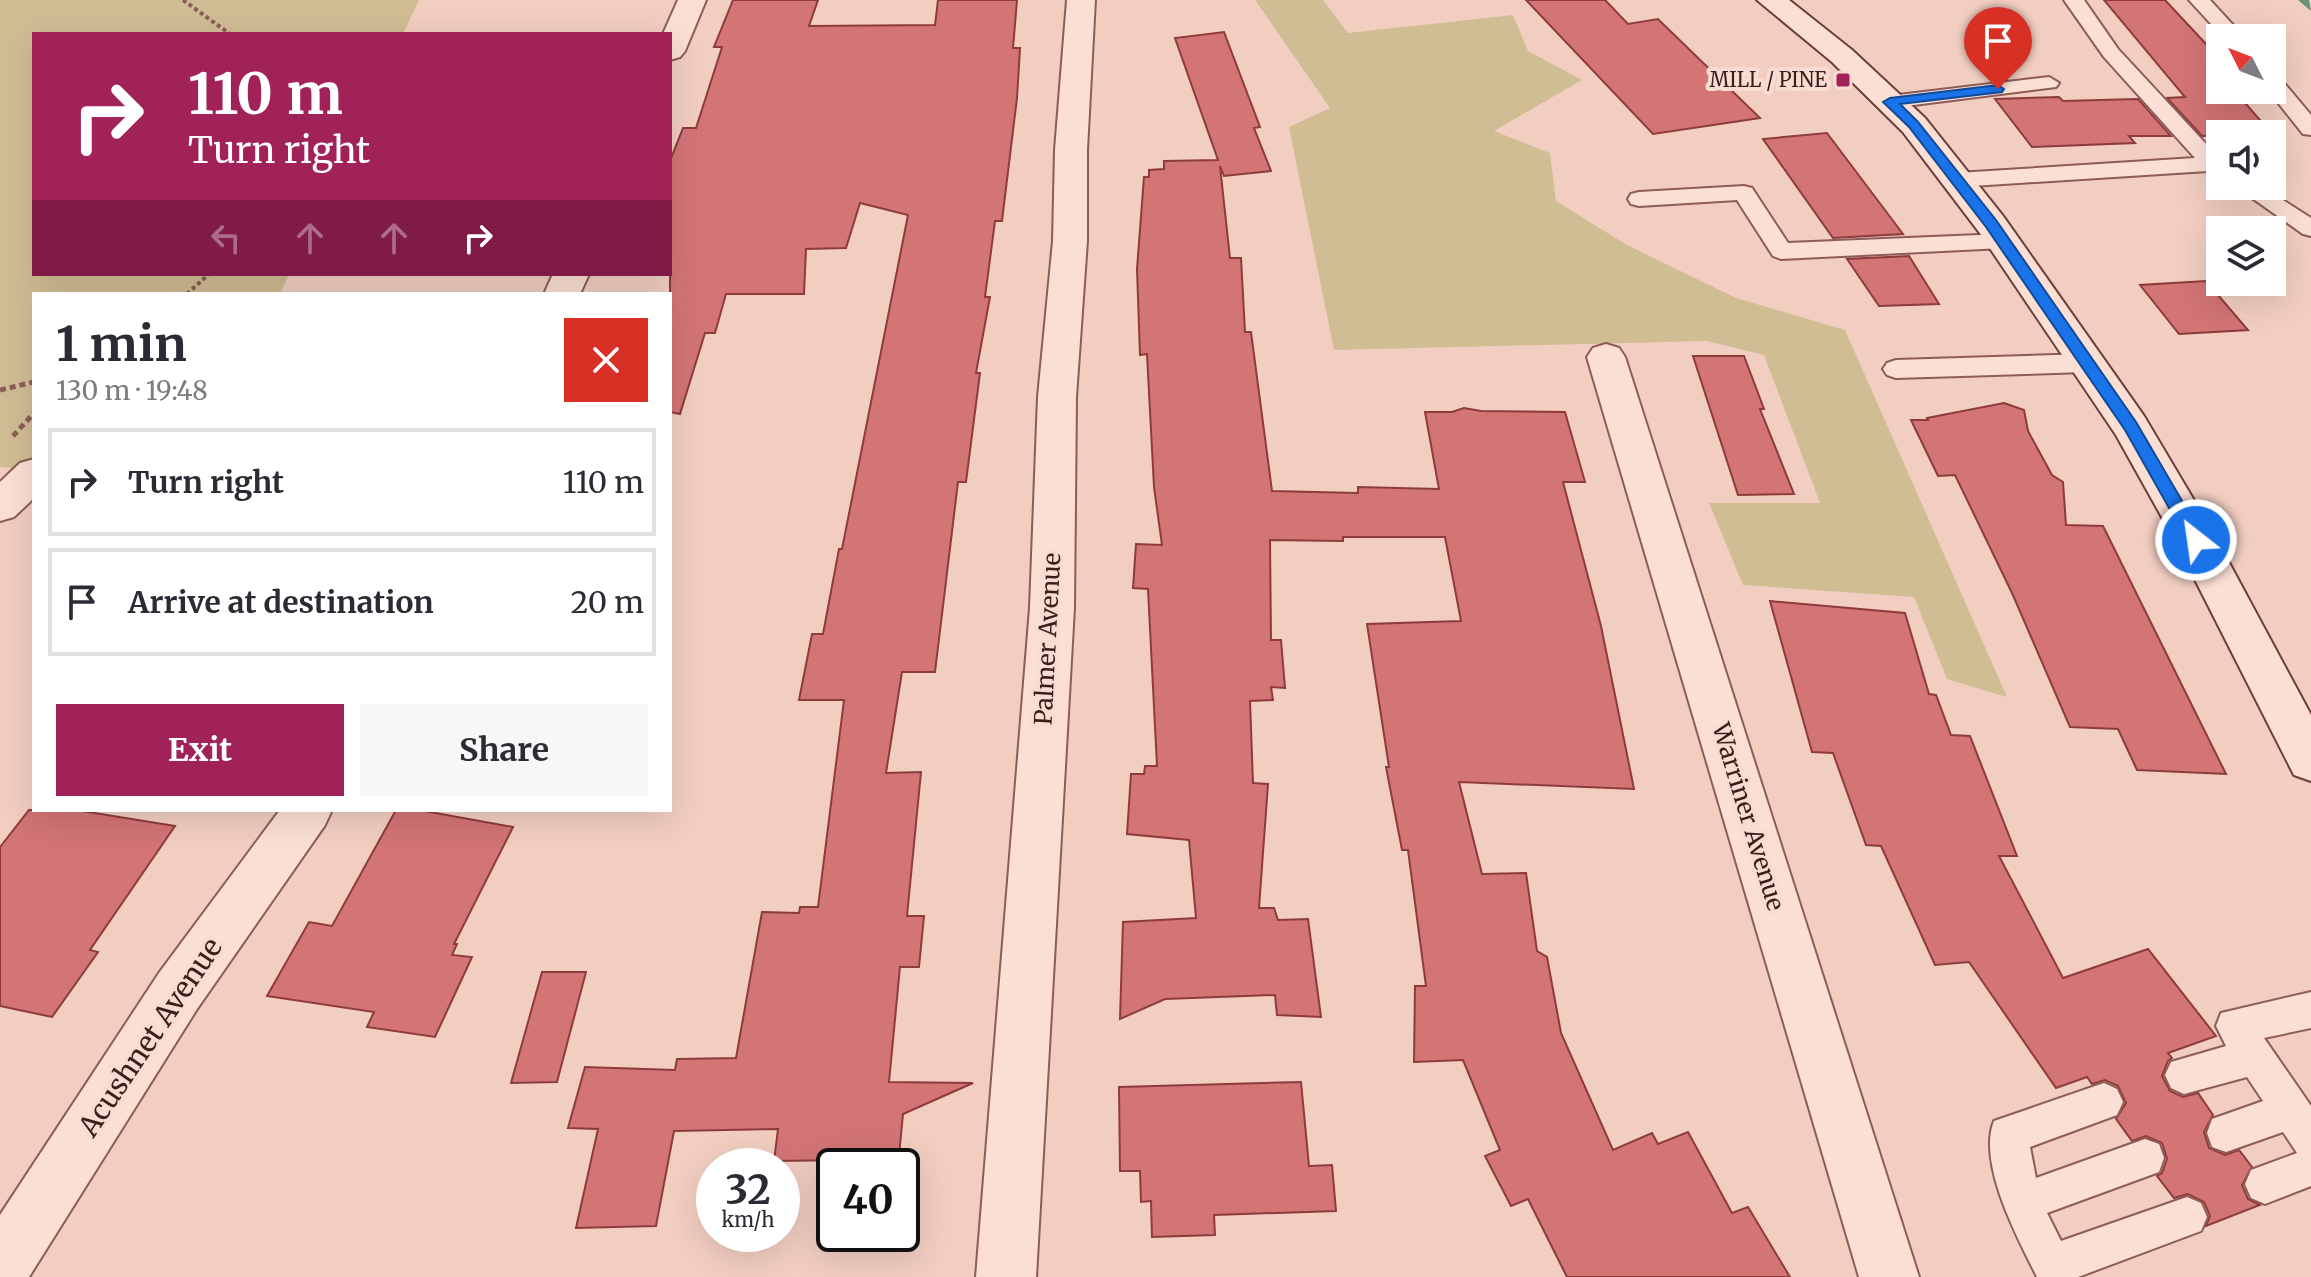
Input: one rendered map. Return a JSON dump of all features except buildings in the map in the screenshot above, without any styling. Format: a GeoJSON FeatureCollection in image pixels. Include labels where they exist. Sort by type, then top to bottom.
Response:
{"type":"FeatureCollection","features":[{"type":"Feature","properties":{"kind":"street"},"geometry":{"type":"LineString","coordinates":[[672,46],[692,0]]}},
{"type":"Feature","properties":{"kind":"street","name":"Palmer Avenue"},"geometry":{"type":"LineString","coordinates":[[1006,1277],[1052,608],[1057,397],[1070,241],[1071,150],[1081,0]]}},
{"type":"Feature","properties":{"kind":"street"},"geometry":{"type":"LineString","coordinates":[[1771,0],[1842,56],[1914,125],[2003,241],[2130,426],[2196,540],[2311,760]]}},
{"type":"Feature","properties":{"kind":"street","name":"Warriner Avenue"},"geometry":{"type":"LineString","coordinates":[[1606,357],[1889,1277]]}},
{"type":"Feature","properties":{"kind":"street"},"geometry":{"type":"LineString","coordinates":[[0,506],[32,476]]}},
{"type":"Feature","properties":{"kind":"street","name":"Acushnet Avenue"},"geometry":{"type":"LineString","coordinates":[[0,1268],[178,991],[307,812]]}},
{"type":"Feature","properties":{"kind":"lane"},"geometry":{"type":"LineString","coordinates":[[2074,0],[2111,53],[2206,155]]}},
{"type":"Feature","properties":{"kind":"lane"},"geometry":{"type":"LineString","coordinates":[[2199,0],[2222,24]]}},
{"type":"Feature","properties":{"kind":"lane"},"geometry":{"type":"LineString","coordinates":[[1890,102],[2049,83]]}},
{"type":"Feature","properties":{"kind":"lane"},"geometry":{"type":"LineString","coordinates":[[2286,98],[2311,129]]}},
{"type":"Feature","properties":{"kind":"lane"},"geometry":{"type":"LineString","coordinates":[[1957,180],[2206,167]]}},
{"type":"Feature","properties":{"kind":"lane"},"geometry":{"type":"LineString","coordinates":[[1639,199],[1744,193],[1781,251],[2003,241]]}},
{"type":"Feature","properties":{"kind":"lane"},"geometry":{"type":"LineString","coordinates":[[2267,200],[2311,229]]}},
{"type":"Feature","properties":{"kind":"lane"},"geometry":{"type":"LineString","coordinates":[[1896,369],[2086,363]]}},
{"type":"Feature","properties":{"kind":"lane"},"geometry":{"type":"LineString","coordinates":[[2226,1133],[2301,1125],[2234,1026],[2311,1010]]}},
{"type":"Feature","properties":{"kind":"lane"},"geometry":{"type":"LineString","coordinates":[[2184,1075],[2253,1057]]}},
{"type":"Feature","properties":{"kind":"lane"},"geometry":{"type":"LineString","coordinates":[[2104,1102],[2008,1135],[2021,1203],[2055,1270],[2187,1217]]}},
{"type":"Feature","properties":{"kind":"lane"},"geometry":{"type":"LineString","coordinates":[[2021,1203],[2145,1158]]}},
{"type":"Feature","properties":{"kind":"lane"},"geometry":{"type":"LineString","coordinates":[[2265,1184],[2311,1167]]}},
{"type":"Feature","properties":{"kind":"path"},"geometry":{"type":"LineString","coordinates":[[183,0],[227,32]]}},
{"type":"Feature","properties":{"kind":"path"},"geometry":{"type":"LineString","coordinates":[[189,292],[207,276]]}},
{"type":"Feature","properties":{"kind":"path"},"geometry":{"type":"LineString","coordinates":[[0,390],[32,382]]}},
{"type":"Feature","properties":{"kind":"shaded area"},"geometry":{"type":"Polygon","coordinates":[[[0,0],[419,0],[404,32],[32,32],[32,276],[288,276],[281,292],[32,292],[32,470],[0,467],[0,0]]]}},
{"type":"Feature","properties":{"kind":"shaded area"},"geometry":{"type":"Polygon","coordinates":[[[1255,0],[1323,0],[1348,33],[1513,15],[1528,51],[1582,80],[1494,131],[1550,153],[1556,201],[1627,245],[1736,298],[1845,330],[2007,697],[1947,679],[1914,597],[1743,585],[1709,503],[1820,503],[1764,355],[1707,341],[1334,350],[1289,127],[1330,108],[1255,0]]]}},
{"type":"Feature","properties":{"kind":"waterway"},"geometry":{"type":"LineString","coordinates":[[2303,0],[2311,8]]}},
{"type":"Feature","properties":{"kind":"place","name":"MILL / PINE"},"geometry":{"type":"Point","coordinates":[1843,80]}},
{"type":"Feature","properties":{"kind":"route"},"geometry":{"type":"LineString","coordinates":[[1998,89],[1890,102],[1914,125],[1991,224],[2130,426],[2196,540]]}}]}
